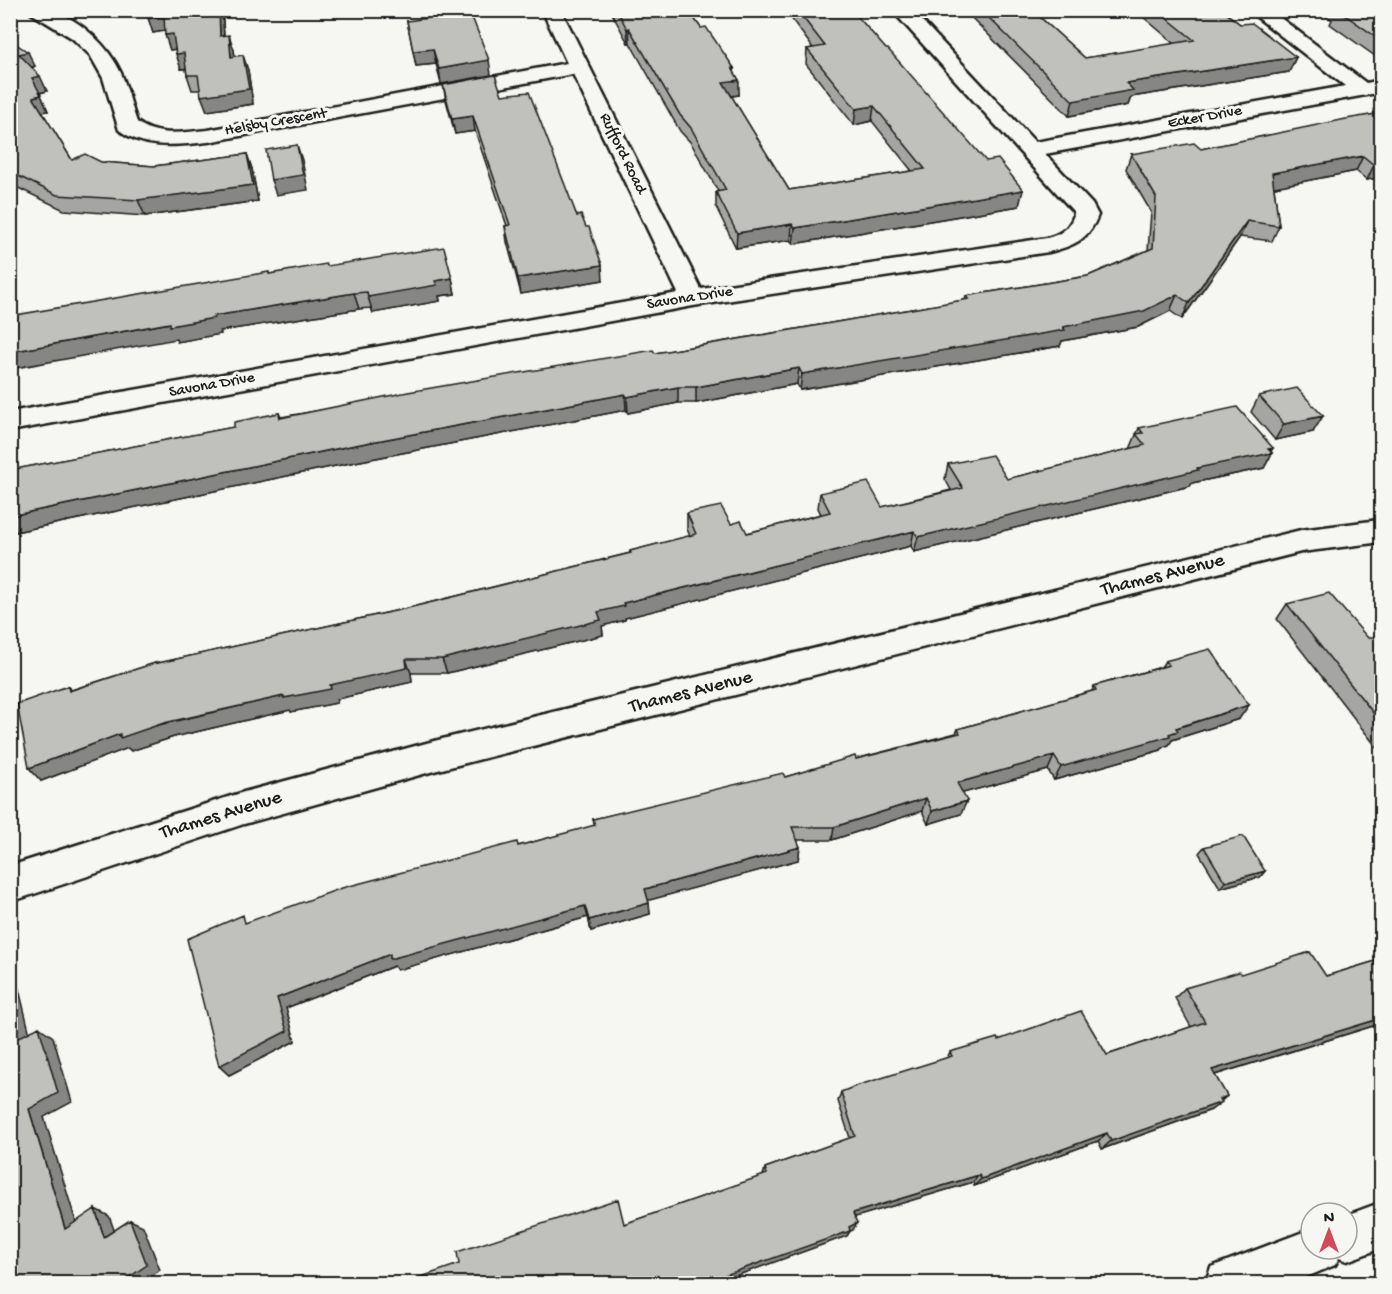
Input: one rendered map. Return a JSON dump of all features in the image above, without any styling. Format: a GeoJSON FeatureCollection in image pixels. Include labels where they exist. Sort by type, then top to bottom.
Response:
{"type":"FeatureCollection","features":[{"type":"Feature","properties":{"kind":"street","name":"Helsby Crescent"},"geometry":{"type":"LineString","coordinates":[[35,10],[60,21],[98,53],[110,71],[127,125],[150,138],[165,140],[208,136],[580,67]]}},
{"type":"Feature","properties":{"kind":"street","name":"Rufford Road"},"geometry":{"type":"LineString","coordinates":[[551,10],[693,298]]}},
{"type":"Feature","properties":{"kind":"street","name":"Savona Drive"},"geometry":{"type":"LineString","coordinates":[[10,422],[693,298],[1049,245],[1073,237],[1082,227],[1086,215],[1083,209],[901,10]]}},
{"type":"Feature","properties":{"kind":"street"},"geometry":{"type":"LineString","coordinates":[[1257,10],[1372,88]]}},
{"type":"Feature","properties":{"kind":"street","name":"Ecker Drive"},"geometry":{"type":"LineString","coordinates":[[1029,150],[1372,88]]}},
{"type":"Feature","properties":{"kind":"street","name":"Thames Avenue"},"geometry":{"type":"LineString","coordinates":[[10,884],[244,808],[446,753],[1301,541],[1334,535],[1380,532]]}},
{"type":"Feature","properties":{"kind":"street"},"geometry":{"type":"LineString","coordinates":[[1359,1234],[1382,1225]]}},
{"type":"Feature","properties":{"kind":"street"},"geometry":{"type":"LineString","coordinates":[[1228,1284],[1299,1256]]}},
{"type":"Feature","properties":{"kind":"building"},"geometry":{"type":"Polygon","coordinates":[[[146,10],[219,10],[220,36],[229,35],[231,57],[243,55],[249,89],[201,96],[198,75],[187,75],[184,53],[176,54],[173,34],[165,35],[164,16],[148,18],[146,10]]]}},
{"type":"Feature","properties":{"kind":"building"},"geometry":{"type":"Polygon","coordinates":[[[617,10],[688,10],[701,28],[706,27],[734,68],[732,68],[739,80],[723,82],[789,190],[925,169],[874,106],[856,109],[807,49],[825,46],[797,10],[852,10],[986,161],[998,159],[1023,190],[795,228],[792,224],[737,233],[716,192],[726,190],[691,128],[680,115],[617,10]]]}},
{"type":"Feature","properties":{"kind":"building"},"geometry":{"type":"Polygon","coordinates":[[[981,10],[1032,10],[1085,58],[1194,40],[1157,10],[1222,10],[1240,24],[1252,23],[1296,57],[1126,83],[1133,90],[1073,101],[981,10]]]}},
{"type":"Feature","properties":{"kind":"building"},"geometry":{"type":"Polygon","coordinates":[[[1338,10],[1382,10],[1382,41],[1338,10]]]}},
{"type":"Feature","properties":{"kind":"building"},"geometry":{"type":"Polygon","coordinates":[[[470,12],[489,60],[439,69],[433,49],[413,51],[407,21],[470,12]]]}},
{"type":"Feature","properties":{"kind":"building"},"geometry":{"type":"Polygon","coordinates":[[[10,40],[28,52],[19,54],[40,76],[32,78],[41,95],[33,97],[72,160],[85,154],[101,162],[154,166],[247,154],[253,185],[138,200],[57,195],[10,172],[10,40]]]}},
{"type":"Feature","properties":{"kind":"building"},"geometry":{"type":"Polygon","coordinates":[[[495,75],[502,95],[529,92],[577,216],[581,215],[586,227],[589,227],[602,265],[518,278],[505,226],[510,225],[473,116],[452,119],[443,85],[495,75]]]}},
{"type":"Feature","properties":{"kind":"building"},"geometry":{"type":"Polygon","coordinates":[[[1382,113],[1382,164],[1374,165],[1363,156],[1272,173],[1279,226],[1247,221],[1189,303],[1177,295],[1144,311],[1063,327],[1065,330],[802,374],[799,368],[696,387],[678,387],[627,397],[625,394],[350,446],[10,516],[10,470],[234,427],[234,422],[279,413],[280,418],[408,392],[653,350],[655,353],[727,341],[969,299],[966,296],[1088,276],[1153,248],[1156,197],[1131,154],[1194,143],[1201,149],[1382,113]]]}},
{"type":"Feature","properties":{"kind":"building"},"geometry":{"type":"Polygon","coordinates":[[[297,145],[303,175],[271,180],[266,150],[297,145]]]}},
{"type":"Feature","properties":{"kind":"building"},"geometry":{"type":"Polygon","coordinates":[[[444,247],[452,278],[435,281],[437,285],[368,297],[367,292],[354,293],[10,352],[10,316],[269,272],[269,274],[326,264],[327,266],[444,247]]]}},
{"type":"Feature","properties":{"kind":"building"},"geometry":{"type":"Polygon","coordinates":[[[1297,388],[1323,416],[1284,424],[1259,396],[1297,388]]]}},
{"type":"Feature","properties":{"kind":"building"},"geometry":{"type":"Polygon","coordinates":[[[1237,407],[1273,448],[1268,449],[1272,453],[1197,468],[1198,470],[918,537],[914,531],[623,603],[624,606],[598,612],[601,620],[442,659],[406,659],[407,668],[330,685],[331,689],[284,698],[284,696],[164,723],[120,738],[120,734],[29,768],[17,704],[68,686],[69,691],[158,662],[404,609],[631,553],[630,551],[696,534],[687,513],[721,506],[731,524],[741,521],[747,533],[830,512],[820,493],[868,482],[882,507],[963,488],[948,464],[992,455],[1007,479],[1145,445],[1136,434],[1143,433],[1139,428],[1237,407]]]}},
{"type":"Feature","properties":{"kind":"building"},"geometry":{"type":"Polygon","coordinates":[[[1329,593],[1368,638],[1376,636],[1382,643],[1382,724],[1287,604],[1329,593]]]}},
{"type":"Feature","properties":{"kind":"building"},"geometry":{"type":"Polygon","coordinates":[[[1210,649],[1249,705],[1176,728],[1178,731],[1169,734],[1170,736],[1061,767],[1054,756],[957,783],[967,801],[932,811],[926,798],[834,827],[792,827],[800,847],[645,889],[649,903],[589,920],[585,906],[390,959],[390,954],[277,998],[287,1031],[219,1066],[187,939],[243,915],[245,923],[342,888],[517,842],[518,846],[595,825],[593,819],[783,773],[785,777],[855,756],[856,759],[960,733],[958,729],[1096,690],[1094,686],[1169,665],[1165,661],[1210,649]]]}},
{"type":"Feature","properties":{"kind":"building"},"geometry":{"type":"Polygon","coordinates":[[[1243,836],[1265,871],[1225,882],[1204,847],[1243,836]]]}},
{"type":"Feature","properties":{"kind":"building"},"geometry":{"type":"Polygon","coordinates":[[[1310,952],[1326,976],[1382,959],[1382,1018],[1212,1070],[1227,1096],[1220,1099],[1222,1102],[1111,1141],[1107,1133],[981,1179],[979,1175],[853,1213],[857,1223],[849,1227],[850,1231],[700,1284],[401,1284],[459,1264],[457,1252],[618,1199],[624,1224],[767,1174],[765,1168],[855,1136],[841,1092],[856,1086],[952,1056],[950,1052],[997,1038],[998,1040],[1081,1011],[1107,1055],[1205,1022],[1185,988],[1239,972],[1241,974],[1310,952]]]}},
{"type":"Feature","properties":{"kind":"building"},"geometry":{"type":"Polygon","coordinates":[[[10,1004],[18,1038],[39,1027],[58,1093],[29,1109],[65,1229],[95,1209],[104,1237],[130,1220],[147,1265],[119,1284],[10,1284],[10,1004]]]}}]}
